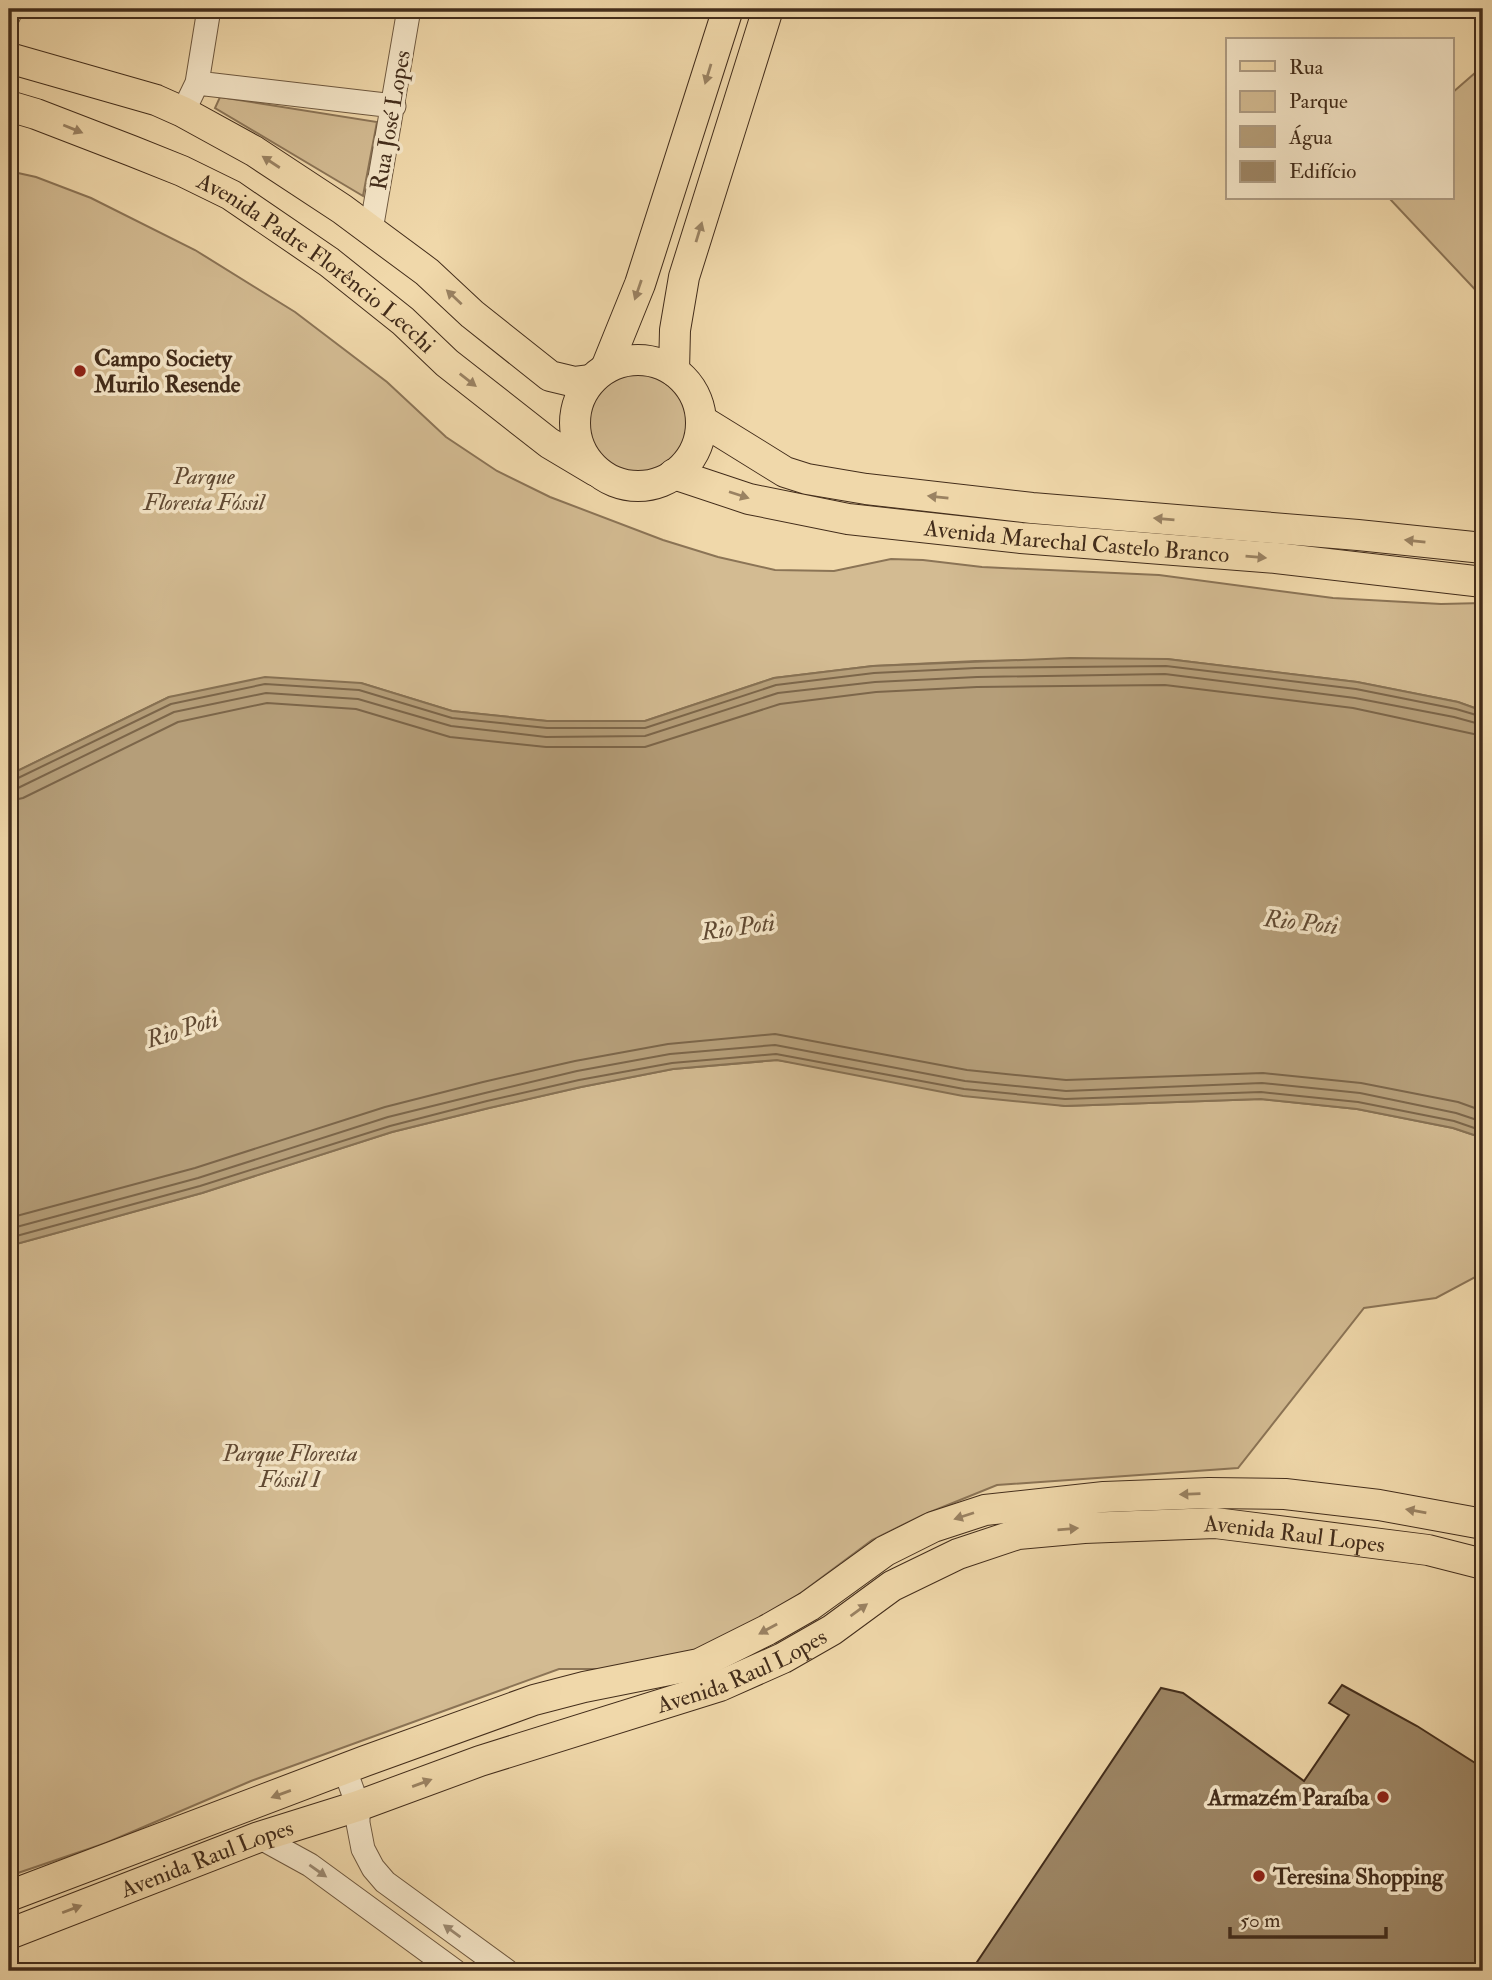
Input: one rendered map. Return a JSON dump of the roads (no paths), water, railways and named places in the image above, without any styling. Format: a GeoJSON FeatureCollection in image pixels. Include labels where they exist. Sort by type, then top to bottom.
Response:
{"type":"FeatureCollection","features":[{"type":"Feature","properties":{"kind":"main road"},"geometry":{"type":"LineString","coordinates":[[9,58],[156,100],[254,151],[371,230],[427,272],[472,314],[550,376],[575,382],[599,374],[629,360],[652,361],[674,371],[688,384],[697,401],[701,421],[698,441],[689,459],[674,474],[656,483],[635,486],[614,482],[596,471],[583,455],[575,436],[574,415],[599,374],[640,284],[728,9]]}},
{"type":"Feature","properties":{"kind":"main road"},"geometry":{"type":"LineString","coordinates":[[674,371],[676,330],[684,277],[768,9]]}},
{"type":"Feature","properties":{"kind":"main road","name":"Avenida Padre Florêncio Lecchi"},"geometry":{"type":"LineString","coordinates":[[9,106],[182,171],[231,195],[350,279],[403,321],[447,363],[550,443],[596,471]]}},
{"type":"Feature","properties":{"kind":"main road","name":"Avenida Marechal Castelo Branco"},"geometry":{"type":"LineString","coordinates":[[701,421],[785,472],[807,479],[866,489],[1032,508],[1483,548]]}},
{"type":"Feature","properties":{"kind":"main road","name":"Avenida Marechal Castelo Branco"},"geometry":{"type":"LineString","coordinates":[[674,474],[748,499],[848,519],[1021,538],[1276,558],[1483,582]]}},
{"type":"Feature","properties":{"kind":"main road"},"geometry":{"type":"LineString","coordinates":[[1021,538],[1032,508]]}},
{"type":"Feature","properties":{"kind":"main road"},"geometry":{"type":"LineString","coordinates":[[1347,568],[1358,535]]}},
{"type":"Feature","properties":{"kind":"main road","name":"Avenida Raul Lopes"},"geometry":{"type":"LineString","coordinates":[[9,1896],[534,1700],[699,1664],[810,1606],[885,1551],[933,1527],[985,1510],[1104,1497],[1209,1493],[1285,1494],[1366,1503],[1483,1524]]}},
{"type":"Feature","properties":{"kind":"main road","name":"Avenida Raul Lopes"},"geometry":{"type":"LineString","coordinates":[[9,1934],[258,1838],[358,1806],[480,1761],[720,1686],[783,1658],[832,1630],[892,1586],[958,1554],[1018,1534],[1084,1528],[1214,1523],[1428,1550],[1483,1564]]}},
{"type":"Feature","properties":{"kind":"street"},"geometry":{"type":"LineString","coordinates":[[9,15],[10,9]]}},
{"type":"Feature","properties":{"kind":"street"},"geometry":{"type":"LineString","coordinates":[[183,112],[197,83],[209,9]]}},
{"type":"Feature","properties":{"kind":"street","name":"Rua José Lopes"},"geometry":{"type":"LineString","coordinates":[[371,230],[409,9]]}},
{"type":"Feature","properties":{"kind":"street"},"geometry":{"type":"LineString","coordinates":[[197,83],[394,106]]}},
{"type":"Feature","properties":{"kind":"street"},"geometry":{"type":"LineString","coordinates":[[345,1770],[358,1806],[360,1837],[373,1868],[385,1882],[507,1971]]}},
{"type":"Feature","properties":{"kind":"street"},"geometry":{"type":"LineString","coordinates":[[258,1838],[310,1865],[455,1971]]}},
{"type":"Feature","properties":{"kind":"water","name":"Rio Poti"},"geometry":{"type":"Polygon","coordinates":[[[1070,658],[1167,659],[1357,682],[1458,702],[1483,711],[1483,1138],[1453,1128],[1357,1109],[1261,1099],[1065,1106],[963,1096],[777,1060],[673,1069],[489,1108],[392,1132],[202,1193],[9,1246],[9,775],[169,697],[265,677],[361,683],[452,711],[547,721],[645,721],[774,678],[873,666],[1070,658]]]}},
{"type":"Feature","properties":{"kind":"place","name":"Campo Society Murilo Resende"},"geometry":{"type":"Point","coordinates":[80,371]}},
{"type":"Feature","properties":{"kind":"place","name":"Armazém Paraíba"},"geometry":{"type":"Point","coordinates":[1383,1797]}},
{"type":"Feature","properties":{"kind":"place","name":"Teresina Shopping"},"geometry":{"type":"Point","coordinates":[1259,1876]}},
{"type":"Feature","properties":{"kind":"park label","name":"Parque Floresta Fóssil"},"geometry":{"type":"Point","coordinates":[204,489]}},
{"type":"Feature","properties":{"kind":"park label","name":"Parque Floresta Fóssil I"},"geometry":{"type":"Point","coordinates":[290,1466]}}]}
